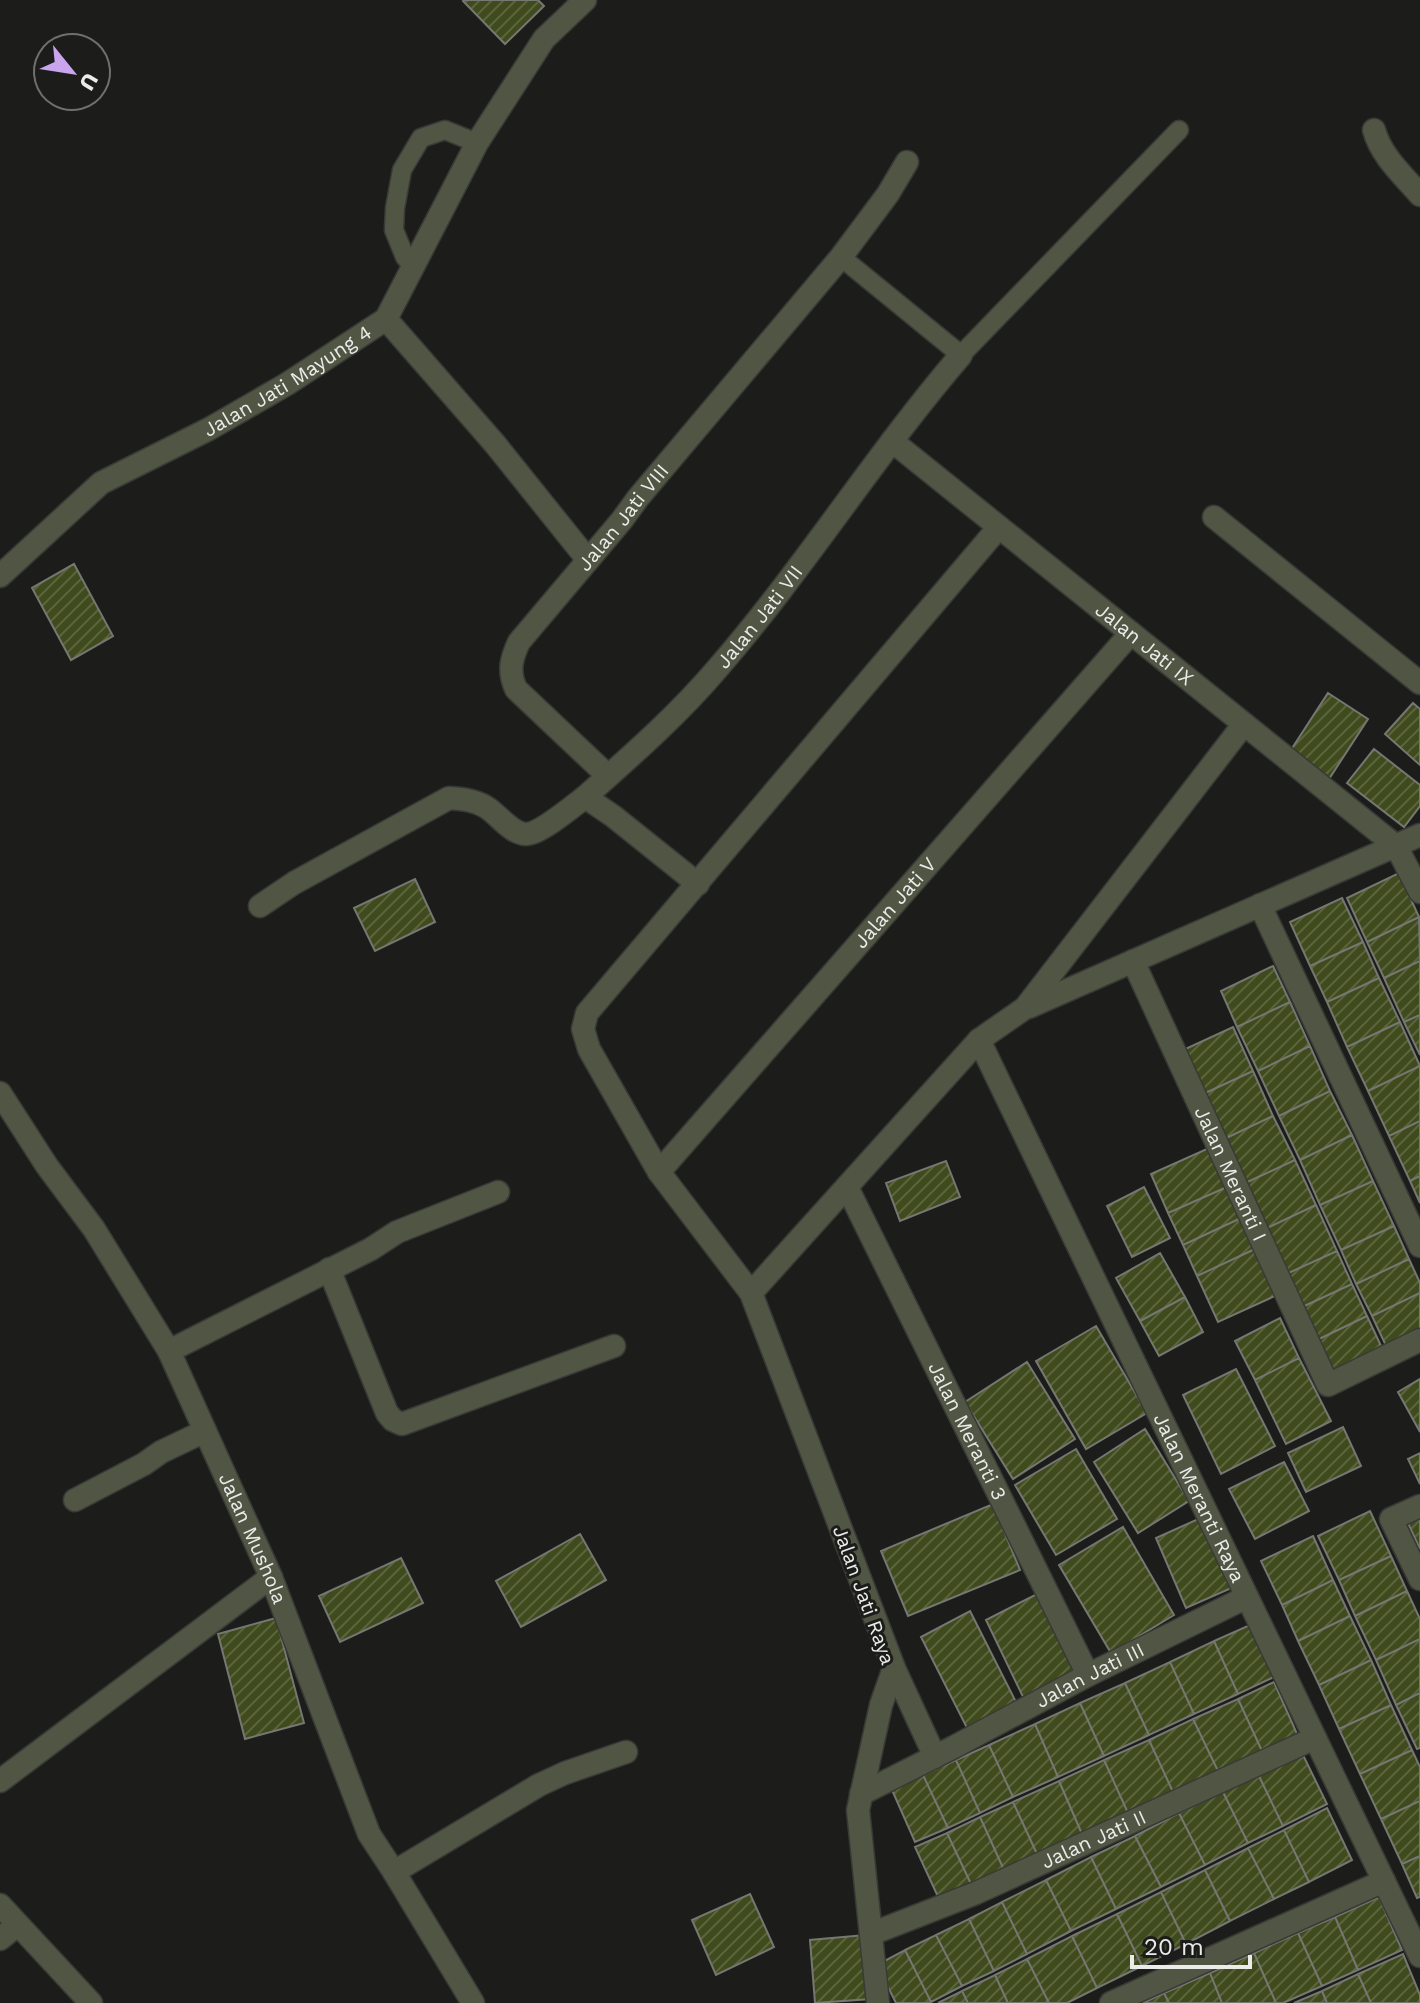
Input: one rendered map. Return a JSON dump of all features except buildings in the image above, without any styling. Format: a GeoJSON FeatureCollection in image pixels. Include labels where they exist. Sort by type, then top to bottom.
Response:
{"type":"FeatureCollection","features":[{"type":"Feature","properties":{"kind":"street","name":"Jalan Jati Mayung 4"},"geometry":{"type":"LineString","coordinates":[[0,576],[101,483],[209,429],[386,319],[477,143],[544,39],[585,0]]}},
{"type":"Feature","properties":{"kind":"street"},"geometry":{"type":"LineString","coordinates":[[1374,130],[1385,154],[1420,195]]}},
{"type":"Feature","properties":{"kind":"street","name":"Jalan Jati VIII"},"geometry":{"type":"LineString","coordinates":[[608,776],[516,689],[510,663],[519,642],[841,257],[888,194],[907,162]]}},
{"type":"Feature","properties":{"kind":"street"},"geometry":{"type":"LineString","coordinates":[[386,319],[495,444],[588,560]]}},
{"type":"Feature","properties":{"kind":"street","name":"Jalan Jati VII"},"geometry":{"type":"LineString","coordinates":[[260,906],[294,883],[449,798],[472,800],[487,807],[517,832],[526,834],[538,830],[585,797],[680,711],[719,668],[961,355]]}},
{"type":"Feature","properties":{"kind":"street","name":"Jalan Jati IX"},"geometry":{"type":"LineString","coordinates":[[892,441],[1396,846]]}},
{"type":"Feature","properties":{"kind":"street"},"geometry":{"type":"LineString","coordinates":[[1214,517],[1420,683]]}},
{"type":"Feature","properties":{"kind":"street","name":"Jalan Jati Raya"},"geometry":{"type":"LineString","coordinates":[[878,2003],[858,1810],[881,1705],[894,1668],[751,1293],[659,1172],[589,1049],[583,1029],[587,1013],[999,527]]}},
{"type":"Feature","properties":{"kind":"street","name":"Jalan Jati V"},"geometry":{"type":"LineString","coordinates":[[659,1172],[1131,633]]}},
{"type":"Feature","properties":{"kind":"street"},"geometry":{"type":"LineString","coordinates":[[1025,1008],[1244,724]]}},
{"type":"Feature","properties":{"kind":"street"},"geometry":{"type":"LineString","coordinates":[[585,797],[698,884]]}},
{"type":"Feature","properties":{"kind":"street"},"geometry":{"type":"LineString","coordinates":[[751,1293],[979,1040],[1025,1008],[1420,835]]}},
{"type":"Feature","properties":{"kind":"street"},"geometry":{"type":"LineString","coordinates":[[1396,846],[1420,892]]}},
{"type":"Feature","properties":{"kind":"street"},"geometry":{"type":"LineString","coordinates":[[1260,905],[1420,1246]]}},
{"type":"Feature","properties":{"kind":"street","name":"Jalan Meranti I"},"geometry":{"type":"LineString","coordinates":[[1133,961],[1328,1385],[1420,1340]]}},
{"type":"Feature","properties":{"kind":"street","name":"Jalan Meranti Raya"},"geometry":{"type":"LineString","coordinates":[[979,1040],[1420,1956]]}},
{"type":"Feature","properties":{"kind":"street","name":"Jalan Mushola"},"geometry":{"type":"LineString","coordinates":[[0,1093],[47,1166],[94,1229],[169,1351],[271,1577],[369,1834],[473,2003]]}},
{"type":"Feature","properties":{"kind":"street","name":"Jalan Meranti 3"},"geometry":{"type":"LineString","coordinates":[[847,1187],[1088,1675]]}},
{"type":"Feature","properties":{"kind":"street"},"geometry":{"type":"LineString","coordinates":[[169,1351],[371,1249],[397,1232],[498,1192]]}},
{"type":"Feature","properties":{"kind":"street"},"geometry":{"type":"LineString","coordinates":[[329,1269],[387,1413],[402,1424],[614,1346]]}},
{"type":"Feature","properties":{"kind":"street"},"geometry":{"type":"LineString","coordinates":[[75,1500],[205,1431]]}},
{"type":"Feature","properties":{"kind":"street"},"geometry":{"type":"LineString","coordinates":[[1420,1506],[1391,1519],[1420,1579]]}},
{"type":"Feature","properties":{"kind":"street"},"geometry":{"type":"LineString","coordinates":[[0,1781],[271,1577]]}},
{"type":"Feature","properties":{"kind":"street","name":"Jalan Jati III"},"geometry":{"type":"LineString","coordinates":[[861,1794],[1088,1675],[1247,1597]]}},
{"type":"Feature","properties":{"kind":"street"},"geometry":{"type":"LineString","coordinates":[[894,1668],[935,1757]]}},
{"type":"Feature","properties":{"kind":"street","name":"Jalan Jati II"},"geometry":{"type":"LineString","coordinates":[[871,1934],[976,1893],[1315,1738]]}},
{"type":"Feature","properties":{"kind":"street"},"geometry":{"type":"LineString","coordinates":[[394,1872],[539,1785],[626,1752]]}},
{"type":"Feature","properties":{"kind":"street"},"geometry":{"type":"LineString","coordinates":[[1111,2003],[1384,1881]]}},
{"type":"Feature","properties":{"kind":"street"},"geometry":{"type":"LineString","coordinates":[[0,1905],[9,1932],[91,2003]]}},
{"type":"Feature","properties":{"kind":"lane"},"geometry":{"type":"LineString","coordinates":[[413,267],[405,257],[394,230],[402,170],[421,138],[445,130],[477,143]]}},
{"type":"Feature","properties":{"kind":"lane"},"geometry":{"type":"LineString","coordinates":[[841,257],[961,355],[1179,130]]}}]}
